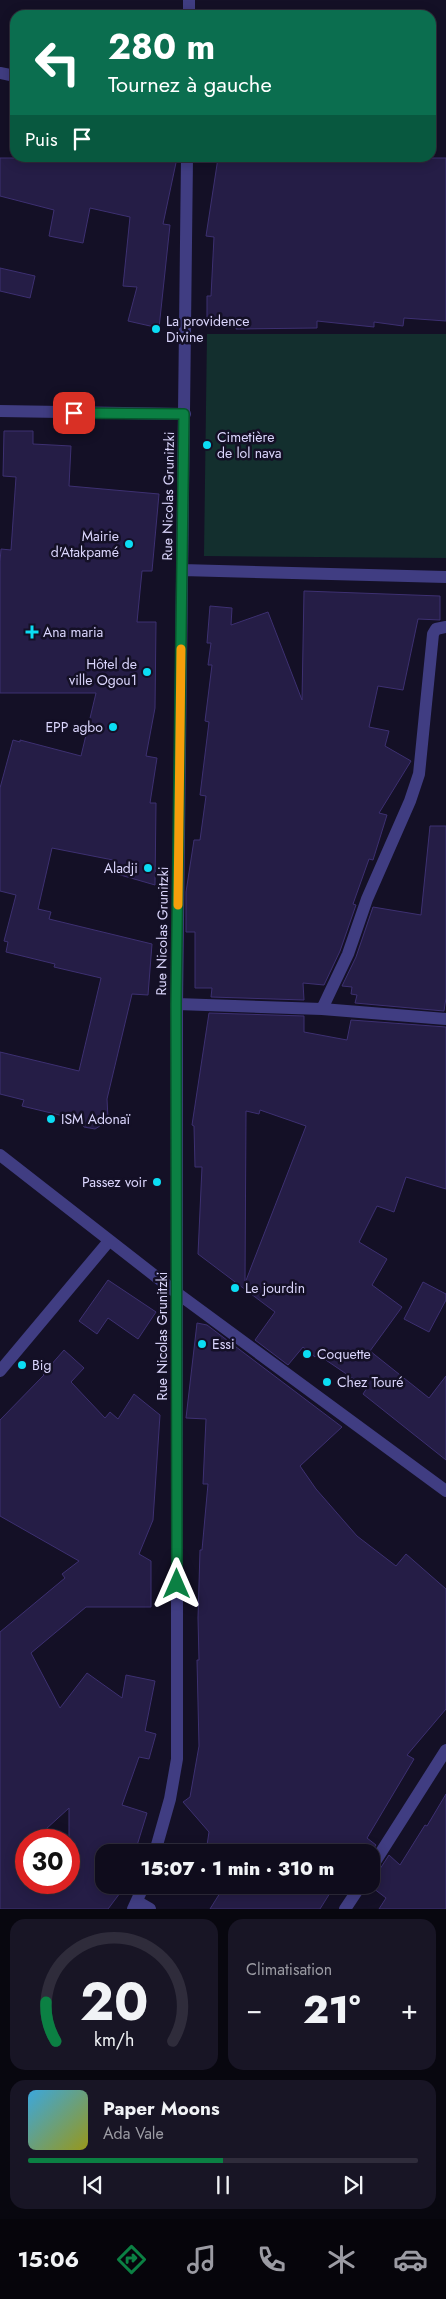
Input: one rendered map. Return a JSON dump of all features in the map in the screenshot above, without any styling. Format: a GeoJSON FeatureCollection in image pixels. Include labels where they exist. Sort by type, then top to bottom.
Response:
{"type":"FeatureCollection","features":[{"type":"Feature","properties":{"kind":"street","name":"Rue Nicolas Grunitzki"},"geometry":{"type":"LineString","coordinates":[[157,1844],[170,1799],[177,1759],[176,1004],[187,162]]}},
{"type":"Feature","properties":{"kind":"street"},"geometry":{"type":"LineString","coordinates":[[0,411],[184,414]]}},
{"type":"Feature","properties":{"kind":"street"},"geometry":{"type":"LineString","coordinates":[[182,570],[446,577]]}},
{"type":"Feature","properties":{"kind":"street"},"geometry":{"type":"LineString","coordinates":[[322,1009],[348,954],[367,899],[419,774],[433,634],[436,629],[446,627]]}},
{"type":"Feature","properties":{"kind":"street"},"geometry":{"type":"LineString","coordinates":[[176,1004],[322,1009],[446,1019]]}},
{"type":"Feature","properties":{"kind":"street"},"geometry":{"type":"LineString","coordinates":[[0,1155],[109,1242],[446,1491]]}},
{"type":"Feature","properties":{"kind":"street"},"geometry":{"type":"LineString","coordinates":[[0,1371],[109,1242]]}},
{"type":"Feature","properties":{"kind":"street"},"geometry":{"type":"LineString","coordinates":[[380,1854],[446,1750]]}},
{"type":"Feature","properties":{"kind":"street"},"geometry":{"type":"LineString","coordinates":[[346,1909],[355,1894]]}},
{"type":"Feature","properties":{"kind":"street"},"geometry":{"type":"LineString","coordinates":[[136,1905],[150,1909]]}},
{"type":"Feature","properties":{"kind":"green space"},"geometry":{"type":"Polygon","coordinates":[[[207,334],[446,334],[446,558],[204,556],[207,334]]]}},
{"type":"Feature","properties":{"kind":"building"},"geometry":{"type":"Polygon","coordinates":[[[0,158],[10,158],[10,162],[176,162],[163,224],[170,225],[159,328],[128,321],[137,287],[123,286],[130,217],[90,208],[83,243],[49,236],[54,210],[0,196],[0,158]]]}},
{"type":"Feature","properties":{"kind":"building"},"geometry":{"type":"Polygon","coordinates":[[[436,158],[446,158],[446,321],[404,318],[403,326],[374,322],[374,327],[317,321],[317,328],[236,329],[236,322],[207,323],[207,296],[211,296],[214,237],[206,236],[217,162],[436,162],[436,158]]]}},
{"type":"Feature","properties":{"kind":"building"},"geometry":{"type":"Polygon","coordinates":[[[0,268],[35,276],[30,298],[0,291],[0,268]]]}},
{"type":"Feature","properties":{"kind":"building"},"geometry":{"type":"Polygon","coordinates":[[[4,431],[33,431],[33,444],[71,446],[69,486],[159,494],[152,571],[142,571],[137,622],[156,622],[155,708],[146,756],[157,758],[150,803],[156,803],[155,885],[110,872],[113,860],[52,848],[38,909],[51,912],[49,919],[152,944],[148,995],[132,994],[107,1099],[108,1118],[95,1129],[84,1127],[76,1119],[22,1106],[24,1100],[0,1094],[0,1052],[79,1071],[101,978],[54,967],[55,964],[6,952],[8,942],[4,941],[16,895],[0,891],[0,788],[13,740],[20,742],[20,740],[81,756],[96,693],[0,693],[0,562],[1,549],[11,550],[16,477],[3,476],[4,431]]]}},
{"type":"Feature","properties":{"kind":"building"},"geometry":{"type":"Polygon","coordinates":[[[304,591],[440,596],[440,620],[418,619],[403,690],[378,686],[369,727],[389,731],[385,746],[411,761],[379,813],[387,815],[373,860],[369,859],[353,904],[356,905],[340,951],[324,985],[303,983],[304,1000],[211,997],[212,988],[195,988],[195,932],[186,932],[186,892],[194,840],[200,840],[206,796],[200,795],[209,722],[205,721],[212,665],[208,665],[211,643],[207,643],[210,606],[232,608],[231,625],[268,612],[302,700],[304,591]]]}},
{"type":"Feature","properties":{"kind":"building"},"geometry":{"type":"Polygon","coordinates":[[[430,826],[446,826],[446,998],[444,1011],[355,1003],[357,995],[351,994],[352,987],[342,986],[356,957],[373,907],[421,915],[430,826]]]}},
{"type":"Feature","properties":{"kind":"building"},"geometry":{"type":"Polygon","coordinates":[[[209,1013],[304,1016],[304,1032],[347,1040],[351,1020],[446,1027],[446,1189],[406,1177],[394,1212],[377,1206],[359,1242],[387,1259],[372,1285],[402,1307],[370,1351],[429,1398],[446,1376],[446,1460],[363,1394],[367,1388],[317,1354],[315,1357],[303,1347],[288,1365],[255,1340],[275,1312],[198,1254],[202,1167],[195,1167],[194,1126],[192,1125],[209,1013]],[[260,1110],[259,1114],[246,1111],[245,1283],[306,1126],[260,1110]]]}},
{"type":"Feature","properties":{"kind":"building"},"geometry":{"type":"Polygon","coordinates":[[[108,1280],[156,1312],[138,1339],[108,1318],[97,1334],[79,1321],[108,1280]]]}},
{"type":"Feature","properties":{"kind":"building"},"geometry":{"type":"Polygon","coordinates":[[[423,1282],[446,1294],[446,1300],[429,1332],[404,1319],[423,1282]]]}},
{"type":"Feature","properties":{"kind":"building"},"geometry":{"type":"Polygon","coordinates":[[[197,1323],[207,1325],[342,1427],[300,1466],[316,1489],[357,1536],[396,1566],[406,1554],[446,1589],[446,1709],[407,1755],[414,1759],[367,1838],[375,1844],[207,1844],[209,1832],[183,1802],[190,1797],[199,1746],[197,1660],[199,1660],[200,1550],[202,1550],[208,1484],[203,1484],[206,1419],[186,1418],[197,1323]]]}},
{"type":"Feature","properties":{"kind":"building"},"geometry":{"type":"Polygon","coordinates":[[[64,1350],[84,1368],[71,1382],[105,1418],[110,1412],[118,1419],[134,1394],[160,1415],[153,1520],[139,1554],[151,1561],[151,1607],[86,1607],[31,1653],[60,1708],[87,1673],[122,1698],[126,1675],[155,1681],[145,1731],[156,1734],[149,1759],[139,1757],[122,1805],[147,1813],[137,1844],[95,1844],[95,1894],[119,1894],[108,1909],[0,1909],[0,1632],[65,1578],[62,1574],[79,1561],[0,1516],[0,1420],[44,1375],[64,1350]]]}},
{"type":"Feature","properties":{"kind":"building"},"geometry":{"type":"Polygon","coordinates":[[[446,1794],[446,1909],[379,1909],[386,1898],[380,1893],[380,1869],[389,1855],[400,1865],[425,1825],[427,1826],[446,1794]]]}},
{"type":"Feature","properties":{"kind":"building"},"geometry":{"type":"Polygon","coordinates":[[[219,1894],[329,1894],[320,1909],[210,1909],[219,1894]]]}},
{"type":"Feature","properties":{"kind":"slow traffic"},"geometry":{"type":"LineString","coordinates":[[178,905],[181,649]]}},
{"type":"Feature","properties":{"kind":"place","name":"La providence Divine"},"geometry":{"type":"Point","coordinates":[156,329]}},
{"type":"Feature","properties":{"kind":"place","name":"Cimetière de lol nava"},"geometry":{"type":"Point","coordinates":[207,445]}},
{"type":"Feature","properties":{"kind":"place","name":"Mairie d'Atakpamé"},"geometry":{"type":"Point","coordinates":[129,544]}},
{"type":"Feature","properties":{"kind":"place","name":"Ana maria"},"geometry":{"type":"Point","coordinates":[32,632]}},
{"type":"Feature","properties":{"kind":"place","name":"Hôtel de ville Ogou1"},"geometry":{"type":"Point","coordinates":[147,672]}},
{"type":"Feature","properties":{"kind":"place","name":"EPP agbo"},"geometry":{"type":"Point","coordinates":[113,727]}},
{"type":"Feature","properties":{"kind":"place","name":"Aladji"},"geometry":{"type":"Point","coordinates":[148,868]}},
{"type":"Feature","properties":{"kind":"place","name":"ISM Adonaï"},"geometry":{"type":"Point","coordinates":[51,1119]}},
{"type":"Feature","properties":{"kind":"place","name":"Passez voir"},"geometry":{"type":"Point","coordinates":[157,1182]}},
{"type":"Feature","properties":{"kind":"place","name":"Le jourdin"},"geometry":{"type":"Point","coordinates":[235,1288]}},
{"type":"Feature","properties":{"kind":"place","name":"Essi"},"geometry":{"type":"Point","coordinates":[202,1344]}},
{"type":"Feature","properties":{"kind":"place","name":"Coquette"},"geometry":{"type":"Point","coordinates":[307,1354]}},
{"type":"Feature","properties":{"kind":"place","name":"Big"},"geometry":{"type":"Point","coordinates":[22,1365]}},
{"type":"Feature","properties":{"kind":"place","name":"Chez Touré"},"geometry":{"type":"Point","coordinates":[327,1382]}},
{"type":"Feature","properties":{"kind":"route"},"geometry":{"type":"LineString","coordinates":[[74,413],[184,414],[176,1004],[177,1584]]}}]}
